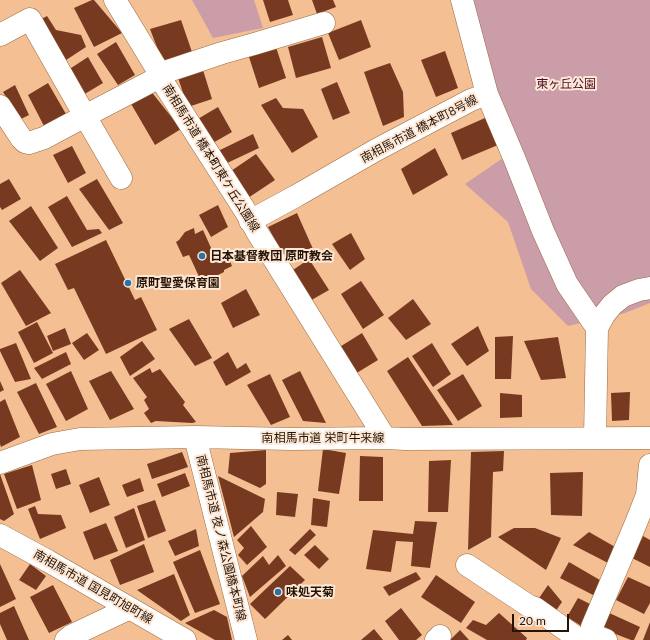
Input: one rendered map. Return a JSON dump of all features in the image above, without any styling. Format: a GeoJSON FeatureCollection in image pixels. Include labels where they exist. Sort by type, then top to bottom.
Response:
{"type":"FeatureCollection","features":[{"type":"Feature","properties":{"kind":"street","name":"南相馬市道 橋本町東ケ丘公園線"},"geometry":{"type":"LineString","coordinates":[[115,0],[164,84],[385,438]]}},
{"type":"Feature","properties":{"kind":"street"},"geometry":{"type":"LineString","coordinates":[[462,0],[486,94]]}},
{"type":"Feature","properties":{"kind":"street"},"geometry":{"type":"LineString","coordinates":[[0,35],[30,19],[120,178]]}},
{"type":"Feature","properties":{"kind":"street"},"geometry":{"type":"LineString","coordinates":[[0,106],[21,138],[25,142],[29,143],[44,138],[168,71],[324,23]]}},
{"type":"Feature","properties":{"kind":"street","name":"南相馬市道 橋本町8号線"},"geometry":{"type":"LineString","coordinates":[[250,221],[376,150],[471,100],[486,94],[515,160],[543,231],[567,284],[598,328]]}},
{"type":"Feature","properties":{"kind":"street"},"geometry":{"type":"LineString","coordinates":[[595,438],[598,328],[604,315],[612,305],[623,296],[639,290],[650,288]]}},
{"type":"Feature","properties":{"kind":"street","name":"南相馬市道 栄町牛来線"},"geometry":{"type":"LineString","coordinates":[[0,463],[52,444],[80,439],[195,436],[404,439],[650,438]]}},
{"type":"Feature","properties":{"kind":"street","name":"南相馬市道 夜ノ森公園橋本町線"},"geometry":{"type":"LineString","coordinates":[[195,436],[246,640]]}},
{"type":"Feature","properties":{"kind":"street"},"geometry":{"type":"LineString","coordinates":[[594,639],[591,634],[592,627],[647,495],[650,465]]}},
{"type":"Feature","properties":{"kind":"street","name":"南相馬市道 国見町旭町線"},"geometry":{"type":"LineString","coordinates":[[0,535],[185,640]]}},
{"type":"Feature","properties":{"kind":"street"},"geometry":{"type":"LineString","coordinates":[[467,565],[529,606],[594,639]]}},
{"type":"Feature","properties":{"kind":"street"},"geometry":{"type":"LineString","coordinates":[[66,640],[71,636],[130,608]]}},
{"type":"Feature","properties":{"kind":"green space"},"geometry":{"type":"Polygon","coordinates":[[[192,0],[254,0],[263,28],[213,38],[192,0]]]}},
{"type":"Feature","properties":{"kind":"green space","name":"東ヶ丘公園"},"geometry":{"type":"Polygon","coordinates":[[[454,0],[650,0],[650,303],[625,313],[568,326],[531,289],[508,222],[465,184],[506,156],[454,0]]]}},
{"type":"Feature","properties":{"kind":"building"},"geometry":{"type":"Polygon","coordinates":[[[94,0],[122,33],[94,47],[74,8],[94,0]]]}},
{"type":"Feature","properties":{"kind":"building"},"geometry":{"type":"Polygon","coordinates":[[[263,0],[288,0],[293,15],[270,22],[263,0]]]}},
{"type":"Feature","properties":{"kind":"building"},"geometry":{"type":"Polygon","coordinates":[[[312,0],[333,0],[336,7],[317,14],[312,0]]]}},
{"type":"Feature","properties":{"kind":"building"},"geometry":{"type":"Polygon","coordinates":[[[47,16],[56,30],[81,35],[86,47],[63,62],[36,22],[47,16]]]}},
{"type":"Feature","properties":{"kind":"building"},"geometry":{"type":"Polygon","coordinates":[[[181,20],[192,52],[163,63],[150,29],[181,20]]]}},
{"type":"Feature","properties":{"kind":"building"},"geometry":{"type":"Polygon","coordinates":[[[361,20],[371,47],[339,60],[328,33],[361,20]]]}},
{"type":"Feature","properties":{"kind":"building"},"geometry":{"type":"Polygon","coordinates":[[[322,37],[331,68],[296,78],[288,47],[322,37]]]}},
{"type":"Feature","properties":{"kind":"building"},"geometry":{"type":"Polygon","coordinates":[[[116,42],[135,75],[118,85],[97,54],[116,42]]]}},
{"type":"Feature","properties":{"kind":"building"},"geometry":{"type":"Polygon","coordinates":[[[276,47],[286,78],[259,88],[249,57],[276,47]]]}},
{"type":"Feature","properties":{"kind":"building"},"geometry":{"type":"Polygon","coordinates":[[[445,51],[458,88],[436,97],[421,60],[445,51]]]}},
{"type":"Feature","properties":{"kind":"building"},"geometry":{"type":"Polygon","coordinates":[[[88,57],[103,83],[83,95],[68,70],[88,57]]]}},
{"type":"Feature","properties":{"kind":"building"},"geometry":{"type":"Polygon","coordinates":[[[390,63],[403,92],[404,117],[383,126],[364,72],[390,63]]]}},
{"type":"Feature","properties":{"kind":"building"},"geometry":{"type":"Polygon","coordinates":[[[203,70],[212,99],[188,107],[178,78],[203,70]]]}},
{"type":"Feature","properties":{"kind":"building"},"geometry":{"type":"Polygon","coordinates":[[[337,82],[350,113],[333,120],[321,89],[337,82]]]}},
{"type":"Feature","properties":{"kind":"building"},"geometry":{"type":"Polygon","coordinates":[[[48,83],[66,114],[44,126],[28,95],[48,83]]]}},
{"type":"Feature","properties":{"kind":"building"},"geometry":{"type":"Polygon","coordinates":[[[15,85],[29,115],[21,119],[3,92],[15,85]]]}},
{"type":"Feature","properties":{"kind":"building"},"geometry":{"type":"Polygon","coordinates":[[[150,90],[181,129],[155,145],[130,102],[150,90]]]}},
{"type":"Feature","properties":{"kind":"building"},"geometry":{"type":"Polygon","coordinates":[[[276,98],[283,108],[303,109],[318,137],[292,153],[261,105],[276,98]]]}},
{"type":"Feature","properties":{"kind":"building"},"geometry":{"type":"Polygon","coordinates":[[[218,107],[232,132],[211,144],[196,120],[218,107]]]}},
{"type":"Feature","properties":{"kind":"building"},"geometry":{"type":"Polygon","coordinates":[[[485,118],[498,145],[462,160],[451,133],[485,118]]]}},
{"type":"Feature","properties":{"kind":"building"},"geometry":{"type":"Polygon","coordinates":[[[253,134],[259,148],[225,164],[218,151],[253,134]]]}},
{"type":"Feature","properties":{"kind":"building"},"geometry":{"type":"Polygon","coordinates":[[[72,146],[86,173],[68,183],[53,155],[72,146]]]}},
{"type":"Feature","properties":{"kind":"building"},"geometry":{"type":"Polygon","coordinates":[[[435,148],[448,175],[413,195],[401,169],[435,148]]]}},
{"type":"Feature","properties":{"kind":"building"},"geometry":{"type":"Polygon","coordinates":[[[256,154],[275,180],[248,198],[231,171],[256,154]]]}},
{"type":"Feature","properties":{"kind":"building"},"geometry":{"type":"Polygon","coordinates":[[[9,179],[21,199],[2,210],[0,207],[0,184],[9,179]]]}},
{"type":"Feature","properties":{"kind":"building"},"geometry":{"type":"Polygon","coordinates":[[[97,179],[123,223],[109,230],[79,189],[97,179]]]}},
{"type":"Feature","properties":{"kind":"building"},"geometry":{"type":"Polygon","coordinates":[[[67,196],[87,230],[99,229],[102,233],[72,247],[48,207],[67,196]]]}},
{"type":"Feature","properties":{"kind":"building"},"geometry":{"type":"Polygon","coordinates":[[[218,205],[228,227],[211,237],[199,215],[218,205]]]}},
{"type":"Feature","properties":{"kind":"building"},"geometry":{"type":"Polygon","coordinates":[[[31,206],[58,248],[40,261],[9,221],[31,206]]]}},
{"type":"Feature","properties":{"kind":"building"},"geometry":{"type":"Polygon","coordinates":[[[297,213],[313,249],[287,262],[268,227],[297,213]]]}},
{"type":"Feature","properties":{"kind":"building","name":"日本基督教団 原町教会"},"geometry":{"type":"Polygon","coordinates":[[[194,228],[195,234],[203,230],[216,259],[227,254],[232,266],[224,270],[224,272],[202,283],[189,255],[183,257],[176,242],[185,232],[194,228]]]}},
{"type":"Feature","properties":{"kind":"building"},"geometry":{"type":"Polygon","coordinates":[[[351,233],[365,259],[350,270],[332,244],[351,233]]]}},
{"type":"Feature","properties":{"kind":"building"},"geometry":{"type":"Polygon","coordinates":[[[106,240],[135,300],[141,297],[157,330],[106,354],[74,288],[68,290],[55,264],[106,240]]]}},
{"type":"Feature","properties":{"kind":"building"},"geometry":{"type":"Polygon","coordinates":[[[309,259],[329,290],[308,302],[293,270],[309,259]]]}},
{"type":"Feature","properties":{"kind":"building"},"geometry":{"type":"Polygon","coordinates":[[[20,270],[51,313],[26,326],[1,283],[20,270]]]}},
{"type":"Feature","properties":{"kind":"building"},"geometry":{"type":"Polygon","coordinates":[[[361,281],[384,315],[363,329],[341,294],[361,281]]]}},
{"type":"Feature","properties":{"kind":"building"},"geometry":{"type":"Polygon","coordinates":[[[246,289],[260,315],[233,328],[221,303],[246,289]]]}},
{"type":"Feature","properties":{"kind":"building"},"geometry":{"type":"Polygon","coordinates":[[[413,299],[431,324],[406,340],[388,318],[413,299]]]}},
{"type":"Feature","properties":{"kind":"building"},"geometry":{"type":"Polygon","coordinates":[[[189,319],[212,358],[195,366],[169,329],[189,319]]]}},
{"type":"Feature","properties":{"kind":"building"},"geometry":{"type":"Polygon","coordinates":[[[37,322],[53,353],[34,363],[18,332],[37,322]]]}},
{"type":"Feature","properties":{"kind":"building"},"geometry":{"type":"Polygon","coordinates":[[[478,326],[489,351],[467,366],[451,344],[478,326]]]}},
{"type":"Feature","properties":{"kind":"building"},"geometry":{"type":"Polygon","coordinates":[[[65,328],[71,344],[53,351],[47,336],[65,328]]]}},
{"type":"Feature","properties":{"kind":"building"},"geometry":{"type":"Polygon","coordinates":[[[87,333],[99,350],[84,360],[72,343],[87,333]]]}},
{"type":"Feature","properties":{"kind":"building"},"geometry":{"type":"Polygon","coordinates":[[[362,333],[378,360],[355,374],[338,348],[362,333]]]}},
{"type":"Feature","properties":{"kind":"building"},"geometry":{"type":"Polygon","coordinates":[[[513,336],[511,379],[495,379],[495,337],[513,336]]]}},
{"type":"Feature","properties":{"kind":"building"},"geometry":{"type":"Polygon","coordinates":[[[558,337],[566,378],[541,380],[524,341],[558,337]]]}},
{"type":"Feature","properties":{"kind":"building"},"geometry":{"type":"Polygon","coordinates":[[[142,341],[155,359],[130,376],[120,357],[142,341]]]}},
{"type":"Feature","properties":{"kind":"building"},"geometry":{"type":"Polygon","coordinates":[[[16,343],[31,379],[15,382],[0,349],[16,343]]]}},
{"type":"Feature","properties":{"kind":"building"},"geometry":{"type":"Polygon","coordinates":[[[432,343],[451,374],[433,387],[412,356],[432,343]]]}},
{"type":"Feature","properties":{"kind":"building"},"geometry":{"type":"Polygon","coordinates":[[[66,352],[71,364],[42,379],[34,368],[66,352]]]}},
{"type":"Feature","properties":{"kind":"building"},"geometry":{"type":"Polygon","coordinates":[[[228,352],[237,369],[246,363],[251,372],[226,386],[213,362],[228,352]]]}},
{"type":"Feature","properties":{"kind":"building"},"geometry":{"type":"Polygon","coordinates":[[[408,357],[453,425],[422,426],[387,371],[408,357]]]}},
{"type":"Feature","properties":{"kind":"building"},"geometry":{"type":"Polygon","coordinates":[[[150,368],[152,373],[160,369],[185,402],[183,405],[196,422],[156,421],[151,423],[144,413],[149,409],[144,400],[147,397],[133,378],[150,368]]]}},
{"type":"Feature","properties":{"kind":"building"},"geometry":{"type":"Polygon","coordinates":[[[71,371],[88,409],[66,421],[46,384],[71,371]]]}},
{"type":"Feature","properties":{"kind":"building"},"geometry":{"type":"Polygon","coordinates":[[[111,371],[134,409],[110,420],[89,381],[111,371]]]}},
{"type":"Feature","properties":{"kind":"building"},"geometry":{"type":"Polygon","coordinates":[[[300,371],[326,423],[303,421],[282,380],[300,371]]]}},
{"type":"Feature","properties":{"kind":"building"},"geometry":{"type":"Polygon","coordinates":[[[270,374],[290,417],[271,425],[247,385],[270,374]]]}},
{"type":"Feature","properties":{"kind":"building"},"geometry":{"type":"Polygon","coordinates":[[[463,374],[482,406],[458,421],[437,390],[463,374]]]}},
{"type":"Feature","properties":{"kind":"building"},"geometry":{"type":"Polygon","coordinates":[[[0,381],[4,390],[0,392],[0,381]]]}},
{"type":"Feature","properties":{"kind":"building"},"geometry":{"type":"Polygon","coordinates":[[[36,383],[57,427],[39,434],[17,392],[36,383]]]}},
{"type":"Feature","properties":{"kind":"building"},"geometry":{"type":"Polygon","coordinates":[[[630,392],[629,420],[612,421],[611,393],[630,392]]]}},
{"type":"Feature","properties":{"kind":"building"},"geometry":{"type":"Polygon","coordinates":[[[500,393],[522,395],[522,417],[500,418],[500,393]]]}},
{"type":"Feature","properties":{"kind":"building"},"geometry":{"type":"Polygon","coordinates":[[[5,399],[20,437],[1,447],[0,402],[5,399]]]}},
{"type":"Feature","properties":{"kind":"building"},"geometry":{"type":"Polygon","coordinates":[[[323,449],[346,453],[339,494],[318,491],[323,449]]]}},
{"type":"Feature","properties":{"kind":"building"},"geometry":{"type":"Polygon","coordinates":[[[266,450],[266,484],[260,488],[228,473],[230,453],[266,450]]]}},
{"type":"Feature","properties":{"kind":"building"},"geometry":{"type":"Polygon","coordinates":[[[504,451],[503,471],[493,472],[491,537],[468,550],[471,452],[504,451]]]}},
{"type":"Feature","properties":{"kind":"building"},"geometry":{"type":"Polygon","coordinates":[[[182,452],[188,467],[152,479],[147,464],[182,452]]]}},
{"type":"Feature","properties":{"kind":"building"},"geometry":{"type":"Polygon","coordinates":[[[360,456],[383,457],[383,501],[359,501],[360,456]]]}},
{"type":"Feature","properties":{"kind":"building"},"geometry":{"type":"Polygon","coordinates":[[[451,460],[448,512],[428,512],[429,461],[451,460]]]}},
{"type":"Feature","properties":{"kind":"building"},"geometry":{"type":"Polygon","coordinates":[[[32,465],[41,500],[17,509],[4,474],[32,465]]]}},
{"type":"Feature","properties":{"kind":"building"},"geometry":{"type":"Polygon","coordinates":[[[66,469],[71,484],[56,489],[51,474],[66,469]]]}},
{"type":"Feature","properties":{"kind":"building"},"geometry":{"type":"Polygon","coordinates":[[[583,472],[582,516],[551,515],[550,473],[583,472]]]}},
{"type":"Feature","properties":{"kind":"building"},"geometry":{"type":"Polygon","coordinates":[[[185,473],[190,486],[162,497],[157,484],[185,473]]]}},
{"type":"Feature","properties":{"kind":"building"},"geometry":{"type":"Polygon","coordinates":[[[0,474],[14,514],[4,521],[0,519],[0,474]]]}},
{"type":"Feature","properties":{"kind":"building"},"geometry":{"type":"Polygon","coordinates":[[[218,476],[265,499],[263,512],[234,537],[218,476]]]}},
{"type":"Feature","properties":{"kind":"building"},"geometry":{"type":"Polygon","coordinates":[[[99,477],[110,505],[90,513],[79,485],[99,477]]]}},
{"type":"Feature","properties":{"kind":"building"},"geometry":{"type":"Polygon","coordinates":[[[140,478],[144,491],[127,497],[122,485],[140,478]]]}},
{"type":"Feature","properties":{"kind":"building"},"geometry":{"type":"Polygon","coordinates":[[[277,492],[298,494],[295,517],[276,515],[277,492]]]}},
{"type":"Feature","properties":{"kind":"building"},"geometry":{"type":"Polygon","coordinates":[[[313,498],[330,501],[327,527],[311,525],[313,498]]]}},
{"type":"Feature","properties":{"kind":"building"},"geometry":{"type":"Polygon","coordinates":[[[155,500],[166,531],[148,538],[137,506],[155,500]]]}},
{"type":"Feature","properties":{"kind":"building"},"geometry":{"type":"Polygon","coordinates":[[[35,506],[38,514],[61,515],[66,528],[40,539],[28,509],[35,506]]]}},
{"type":"Feature","properties":{"kind":"building"},"geometry":{"type":"Polygon","coordinates":[[[134,508],[145,540],[126,548],[114,517],[134,508]]]}},
{"type":"Feature","properties":{"kind":"building"},"geometry":{"type":"Polygon","coordinates":[[[415,521],[437,522],[430,568],[411,566],[413,542],[396,541],[391,572],[366,569],[373,530],[413,534],[415,521]]]}},
{"type":"Feature","properties":{"kind":"building"},"geometry":{"type":"Polygon","coordinates":[[[106,523],[118,551],[94,560],[83,532],[106,523]]]}},
{"type":"Feature","properties":{"kind":"building"},"geometry":{"type":"Polygon","coordinates":[[[251,526],[267,547],[247,565],[238,555],[244,548],[237,540],[251,526]]]}},
{"type":"Feature","properties":{"kind":"building"},"geometry":{"type":"Polygon","coordinates":[[[514,528],[535,528],[561,538],[546,570],[498,537],[514,528]]]}},
{"type":"Feature","properties":{"kind":"building"},"geometry":{"type":"Polygon","coordinates":[[[196,529],[199,546],[175,556],[168,541],[196,529]]]}},
{"type":"Feature","properties":{"kind":"building"},"geometry":{"type":"Polygon","coordinates":[[[310,529],[316,535],[295,555],[289,550],[310,529]]]}},
{"type":"Feature","properties":{"kind":"building"},"geometry":{"type":"Polygon","coordinates":[[[589,532],[617,548],[610,564],[573,545],[589,532]]]}},
{"type":"Feature","properties":{"kind":"building"},"geometry":{"type":"Polygon","coordinates":[[[643,536],[650,540],[650,567],[632,558],[643,536]]]}},
{"type":"Feature","properties":{"kind":"building"},"geometry":{"type":"Polygon","coordinates":[[[144,544],[154,572],[120,585],[110,560],[144,544]]]}},
{"type":"Feature","properties":{"kind":"building"},"geometry":{"type":"Polygon","coordinates":[[[315,545],[329,559],[319,569],[304,555],[315,545]]]}},
{"type":"Feature","properties":{"kind":"building"},"geometry":{"type":"Polygon","coordinates":[[[200,550],[220,604],[195,613],[173,562],[200,550]]]}},
{"type":"Feature","properties":{"kind":"building"},"geometry":{"type":"Polygon","coordinates":[[[278,555],[286,566],[250,597],[242,576],[263,556],[269,565],[278,555]]]}},
{"type":"Feature","properties":{"kind":"building"},"geometry":{"type":"Polygon","coordinates":[[[569,562],[605,583],[597,597],[560,578],[569,562]]]}},
{"type":"Feature","properties":{"kind":"building"},"geometry":{"type":"Polygon","coordinates":[[[0,564],[16,599],[0,607],[0,564]]]}},
{"type":"Feature","properties":{"kind":"building"},"geometry":{"type":"Polygon","coordinates":[[[30,564],[46,576],[36,590],[19,580],[30,564]]]}},
{"type":"Feature","properties":{"kind":"building","name":"味処天菊"},"geometry":{"type":"Polygon","coordinates":[[[290,566],[305,580],[265,619],[250,604],[290,566]]]}},
{"type":"Feature","properties":{"kind":"building"},"geometry":{"type":"Polygon","coordinates":[[[416,572],[421,579],[389,596],[383,587],[416,572]]]}},
{"type":"Feature","properties":{"kind":"building"},"geometry":{"type":"Polygon","coordinates":[[[174,574],[190,615],[181,621],[137,590],[174,574]]]}},
{"type":"Feature","properties":{"kind":"building"},"geometry":{"type":"Polygon","coordinates":[[[436,575],[475,602],[461,623],[421,597],[436,575]]]}},
{"type":"Feature","properties":{"kind":"building"},"geometry":{"type":"Polygon","coordinates":[[[628,577],[650,587],[650,603],[644,614],[616,600],[628,577]]]}},
{"type":"Feature","properties":{"kind":"building"},"geometry":{"type":"Polygon","coordinates":[[[53,585],[72,622],[49,633],[30,597],[53,585]]]}},
{"type":"Feature","properties":{"kind":"building"},"geometry":{"type":"Polygon","coordinates":[[[548,585],[562,602],[555,612],[537,601],[548,585]]]}},
{"type":"Feature","properties":{"kind":"building"},"geometry":{"type":"Polygon","coordinates":[[[578,598],[594,606],[583,627],[567,617],[578,598]]]}},
{"type":"Feature","properties":{"kind":"building"},"geometry":{"type":"Polygon","coordinates":[[[14,606],[29,640],[7,640],[0,624],[0,613],[14,606]]]}},
{"type":"Feature","properties":{"kind":"building"},"geometry":{"type":"Polygon","coordinates":[[[401,608],[422,635],[416,640],[399,640],[385,621],[401,608]]]}},
{"type":"Feature","properties":{"kind":"building"},"geometry":{"type":"Polygon","coordinates":[[[214,610],[227,617],[232,640],[215,640],[185,623],[214,610]]]}},
{"type":"Feature","properties":{"kind":"building"},"geometry":{"type":"Polygon","coordinates":[[[607,612],[640,627],[634,640],[600,628],[607,612]]]}},
{"type":"Feature","properties":{"kind":"building"},"geometry":{"type":"Polygon","coordinates":[[[499,613],[527,638],[526,640],[487,640],[466,628],[473,620],[486,625],[499,613]]]}},
{"type":"Feature","properties":{"kind":"building"},"geometry":{"type":"Polygon","coordinates":[[[650,622],[650,640],[643,640],[650,622]]]}},
{"type":"Feature","properties":{"kind":"building"},"geometry":{"type":"Polygon","coordinates":[[[374,629],[383,640],[361,640],[374,629]]]}},
{"type":"Feature","properties":{"kind":"building"},"geometry":{"type":"Polygon","coordinates":[[[460,630],[469,640],[450,640],[460,630]]]}},
{"type":"Feature","properties":{"kind":"building"},"geometry":{"type":"Polygon","coordinates":[[[288,635],[292,640],[282,640],[288,635]]]}},
{"type":"Feature","properties":{"kind":"place","name":"日本基督教団 原町教会"},"geometry":{"type":"Point","coordinates":[202,256]}},
{"type":"Feature","properties":{"kind":"place","name":"原町聖愛保育園"},"geometry":{"type":"Point","coordinates":[128,283]}},
{"type":"Feature","properties":{"kind":"place","name":"味処天菊"},"geometry":{"type":"Point","coordinates":[278,592]}}]}
